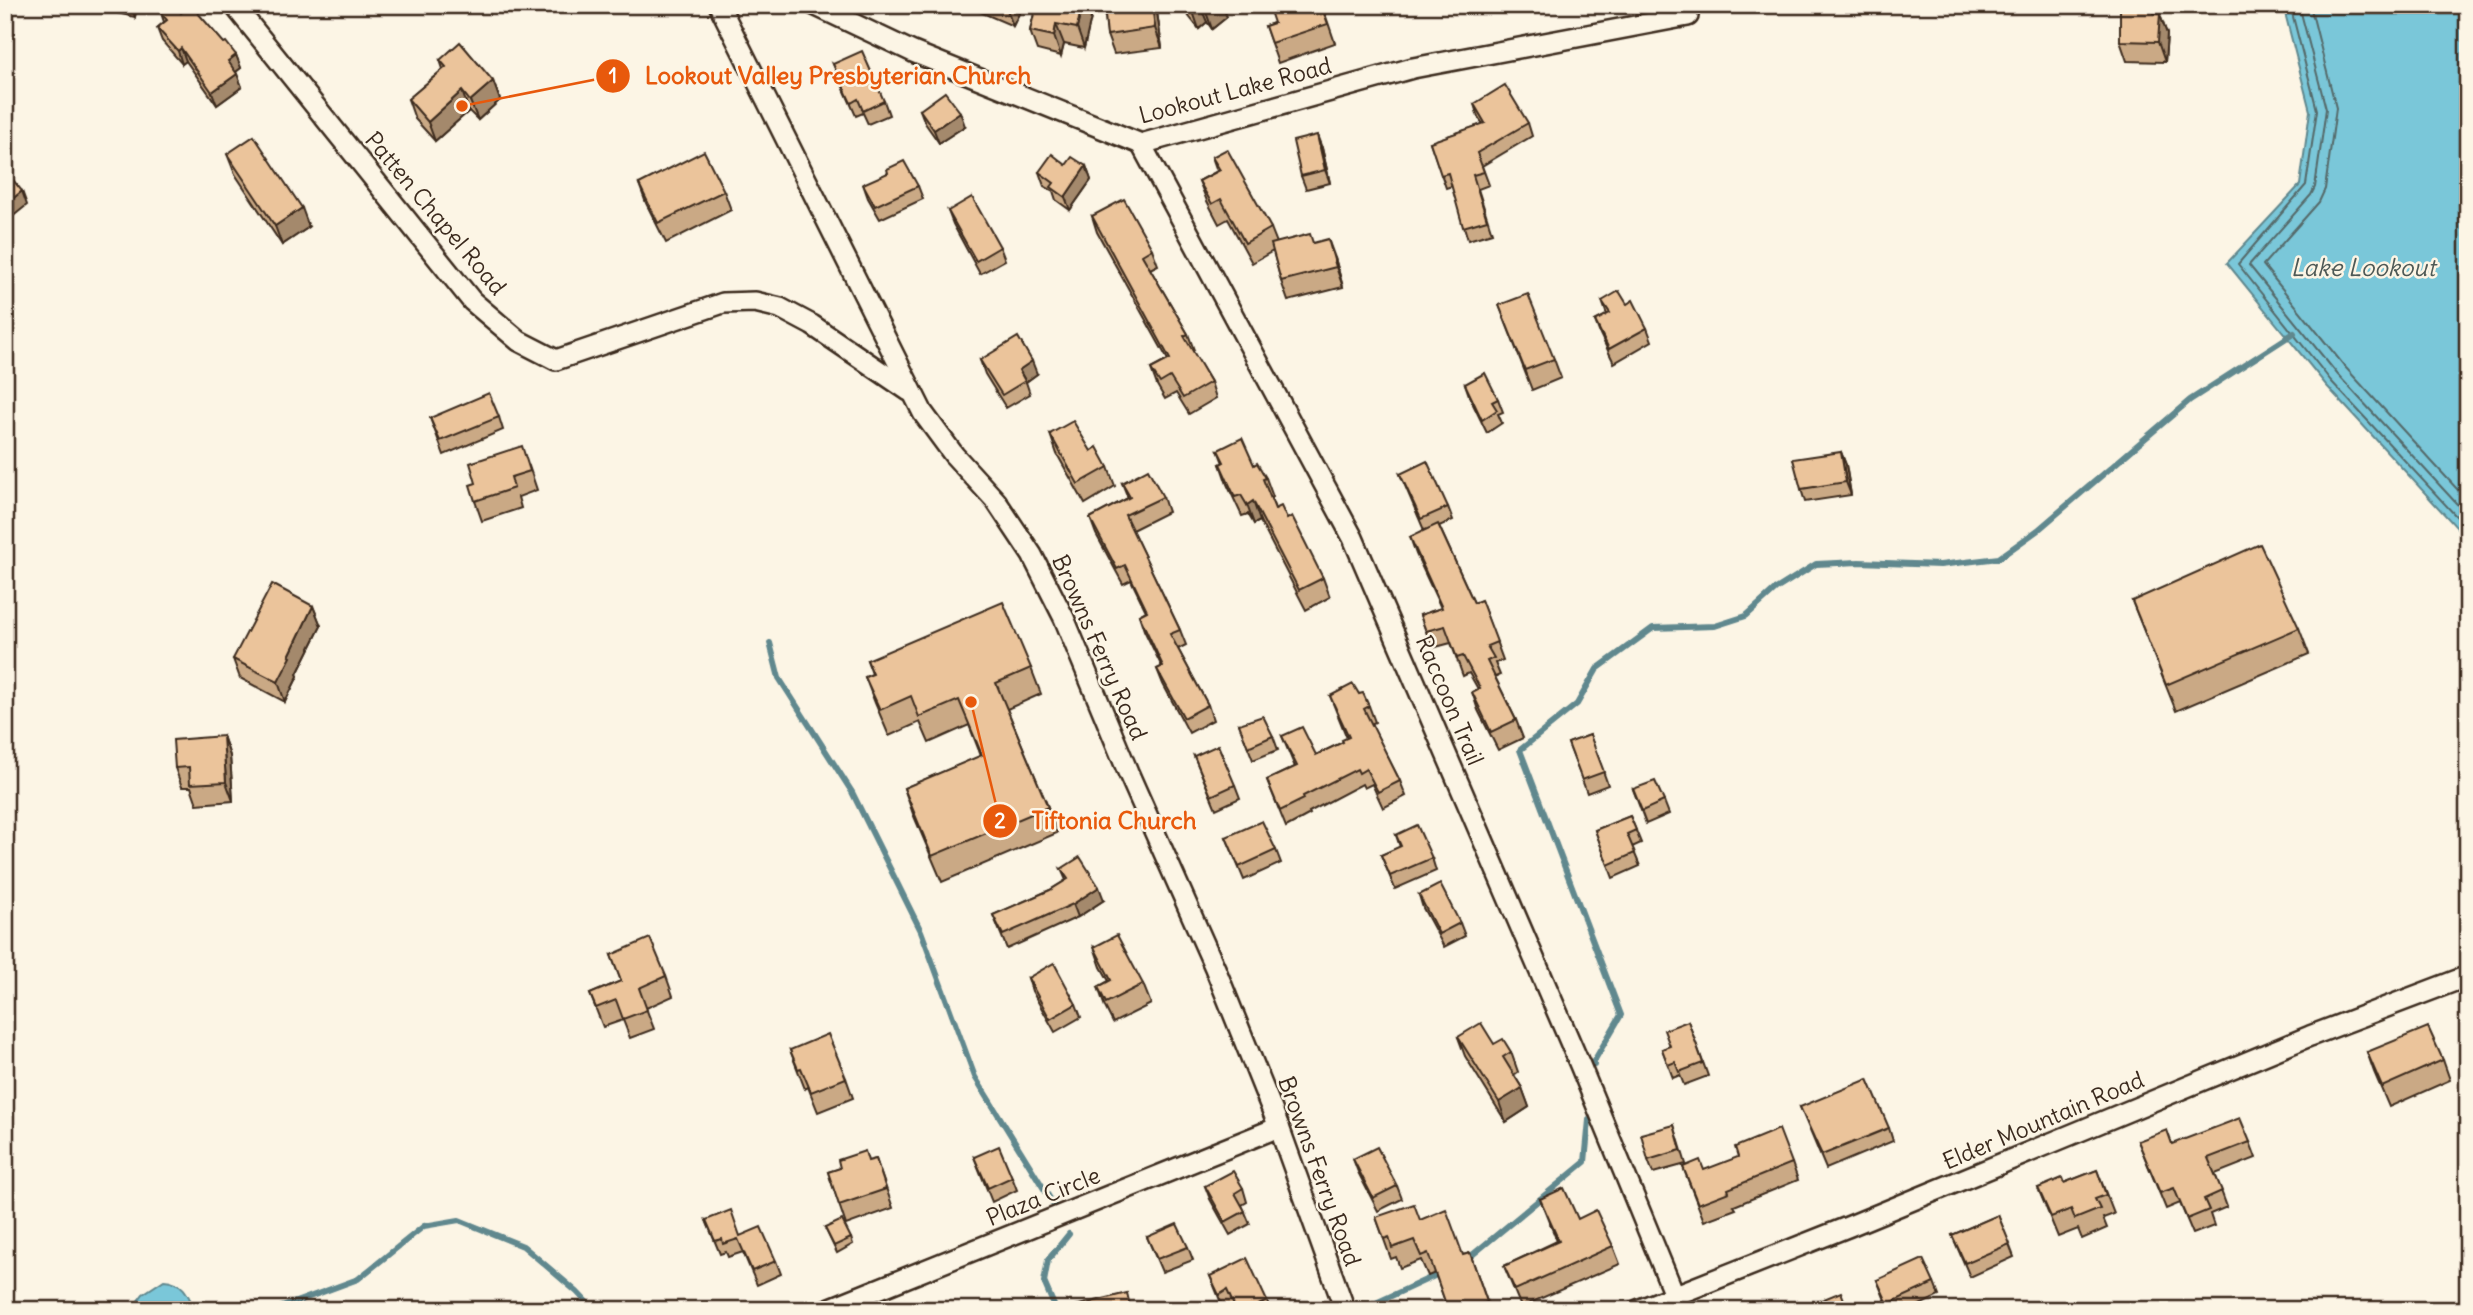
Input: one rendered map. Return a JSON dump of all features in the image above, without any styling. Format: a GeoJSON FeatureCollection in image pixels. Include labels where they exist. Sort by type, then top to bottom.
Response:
{"type":"FeatureCollection","features":[{"type":"Feature","properties":{"kind":"street","name":"Patten Chapel Road"},"geometry":{"type":"LineString","coordinates":[[234,5],[472,301],[519,341],[556,360],[723,303],[755,302],[780,308],[812,325],[911,391]]}},
{"type":"Feature","properties":{"kind":"street","name":"Browns Ferry Road"},"geometry":{"type":"LineString","coordinates":[[719,5],[923,413],[954,455],[996,501],[1032,555],[1065,618],[1123,761],[1215,968],[1279,1127],[1345,1310]]}},
{"type":"Feature","properties":{"kind":"street","name":"Lookout Lake Road"},"geometry":{"type":"LineString","coordinates":[[814,5],[913,52],[1141,144],[1413,68],[1688,16]]}},
{"type":"Feature","properties":{"kind":"street","name":"Raccoon Trail"},"geometry":{"type":"LineString","coordinates":[[1141,144],[1353,538],[1570,1042],[1674,1294]]}},
{"type":"Feature","properties":{"kind":"street","name":"Elder Mountain Road"},"geometry":{"type":"LineString","coordinates":[[1638,1310],[1850,1226],[2329,1028],[2468,976]]}},
{"type":"Feature","properties":{"kind":"street","name":"Plaza Circle"},"geometry":{"type":"LineString","coordinates":[[826,1310],[1279,1127]]}},
{"type":"Feature","properties":{"kind":"water","name":"Lake Lookout"},"geometry":{"type":"Polygon","coordinates":[[[2283,5],[2468,5],[2468,540],[2326,385],[2227,263],[2300,185],[2310,111],[2283,5]]]}},
{"type":"Feature","properties":{"kind":"water"},"geometry":{"type":"Polygon","coordinates":[[[164,1280],[180,1286],[195,1310],[131,1310],[143,1294],[164,1280]]]}},
{"type":"Feature","properties":{"kind":"building"},"geometry":{"type":"Polygon","coordinates":[[[175,5],[181,13],[191,5],[236,55],[228,61],[237,74],[212,92],[181,48],[178,51],[157,28],[167,20],[161,13],[175,5]]]}},
{"type":"Feature","properties":{"kind":"building"},"geometry":{"type":"Polygon","coordinates":[[[1036,5],[1082,5],[1077,28],[1056,24],[1054,36],[1030,31],[1036,5]]]}},
{"type":"Feature","properties":{"kind":"building"},"geometry":{"type":"Polygon","coordinates":[[[1104,5],[1152,5],[1155,28],[1107,35],[1104,5]]]}},
{"type":"Feature","properties":{"kind":"building"},"geometry":{"type":"Polygon","coordinates":[[[1268,5],[1321,5],[1328,24],[1271,43],[1265,26],[1274,23],[1268,5]]]}},
{"type":"Feature","properties":{"kind":"building"},"geometry":{"type":"Polygon","coordinates":[[[2120,5],[2153,5],[2153,13],[2160,14],[2158,42],[2120,41],[2120,5]]]}},
{"type":"Feature","properties":{"kind":"building"},"geometry":{"type":"Polygon","coordinates":[[[460,42],[493,81],[470,101],[462,91],[428,122],[408,99],[446,67],[440,60],[460,42]]]}},
{"type":"Feature","properties":{"kind":"building"},"geometry":{"type":"Polygon","coordinates":[[[862,51],[884,101],[863,111],[858,99],[851,103],[833,64],[862,51]]]}},
{"type":"Feature","properties":{"kind":"building"},"geometry":{"type":"Polygon","coordinates":[[[1505,85],[1528,123],[1477,153],[1484,172],[1473,175],[1487,220],[1463,227],[1448,173],[1441,175],[1430,142],[1485,123],[1474,104],[1505,85]]]}},
{"type":"Feature","properties":{"kind":"building"},"geometry":{"type":"Polygon","coordinates":[[[945,92],[960,112],[934,130],[920,110],[945,92]]]}},
{"type":"Feature","properties":{"kind":"building"},"geometry":{"type":"Polygon","coordinates":[[[1317,135],[1325,170],[1301,176],[1293,141],[1317,135]]]}},
{"type":"Feature","properties":{"kind":"building"},"geometry":{"type":"Polygon","coordinates":[[[254,136],[302,208],[275,226],[227,154],[254,136]]]}},
{"type":"Feature","properties":{"kind":"building"},"geometry":{"type":"Polygon","coordinates":[[[1227,149],[1271,228],[1245,243],[1221,199],[1212,204],[1199,181],[1220,170],[1212,157],[1227,149]]]}},
{"type":"Feature","properties":{"kind":"building"},"geometry":{"type":"Polygon","coordinates":[[[704,151],[724,191],[658,223],[639,184],[704,151]]]}},
{"type":"Feature","properties":{"kind":"building"},"geometry":{"type":"Polygon","coordinates":[[[1052,154],[1066,165],[1072,157],[1086,166],[1065,197],[1051,187],[1054,183],[1039,172],[1052,154]]]}},
{"type":"Feature","properties":{"kind":"building"},"geometry":{"type":"Polygon","coordinates":[[[904,161],[918,186],[875,206],[863,184],[888,173],[887,169],[904,161]]]}},
{"type":"Feature","properties":{"kind":"building"},"geometry":{"type":"Polygon","coordinates":[[[5,170],[22,191],[5,205],[5,170]]]}},
{"type":"Feature","properties":{"kind":"building"},"geometry":{"type":"Polygon","coordinates":[[[972,197],[1000,247],[976,261],[948,211],[972,197]]]}},
{"type":"Feature","properties":{"kind":"building"},"geometry":{"type":"Polygon","coordinates":[[[1124,199],[1152,249],[1142,255],[1188,334],[1184,336],[1211,382],[1183,398],[1170,377],[1160,383],[1151,369],[1170,359],[1092,216],[1124,199]]]}},
{"type":"Feature","properties":{"kind":"building"},"geometry":{"type":"Polygon","coordinates":[[[1310,234],[1313,243],[1328,239],[1336,267],[1281,281],[1271,244],[1310,234]]]}},
{"type":"Feature","properties":{"kind":"building"},"geometry":{"type":"Polygon","coordinates":[[[1619,291],[1627,304],[1633,300],[1647,328],[1609,349],[1595,321],[1610,313],[1602,301],[1619,291]]]}},
{"type":"Feature","properties":{"kind":"building"},"geometry":{"type":"Polygon","coordinates":[[[1528,294],[1554,359],[1525,370],[1499,305],[1528,294]]]}},
{"type":"Feature","properties":{"kind":"building"},"geometry":{"type":"Polygon","coordinates":[[[1018,337],[1032,361],[1019,370],[1025,381],[1002,395],[980,360],[1018,337]]]}},
{"type":"Feature","properties":{"kind":"building"},"geometry":{"type":"Polygon","coordinates":[[[1485,373],[1498,399],[1492,402],[1497,410],[1482,420],[1465,384],[1485,373]]]}},
{"type":"Feature","properties":{"kind":"building"},"geometry":{"type":"Polygon","coordinates":[[[489,393],[499,417],[440,441],[430,418],[489,393]]]}},
{"type":"Feature","properties":{"kind":"building"},"geometry":{"type":"Polygon","coordinates":[[[1073,421],[1091,451],[1097,447],[1108,467],[1078,484],[1050,434],[1073,421]]]}},
{"type":"Feature","properties":{"kind":"building"},"geometry":{"type":"Polygon","coordinates":[[[1242,438],[1254,465],[1257,463],[1266,478],[1263,479],[1275,509],[1281,506],[1287,519],[1292,516],[1323,578],[1299,590],[1253,501],[1247,505],[1241,495],[1235,497],[1220,464],[1224,462],[1218,450],[1242,438]]]}},
{"type":"Feature","properties":{"kind":"building"},"geometry":{"type":"Polygon","coordinates":[[[522,446],[530,471],[511,477],[514,488],[475,501],[470,485],[476,483],[470,463],[522,446]]]}},
{"type":"Feature","properties":{"kind":"building"},"geometry":{"type":"Polygon","coordinates":[[[1841,452],[1846,482],[1801,489],[1793,459],[1841,452]]]}},
{"type":"Feature","properties":{"kind":"building"},"geometry":{"type":"Polygon","coordinates":[[[1427,461],[1448,507],[1421,519],[1400,474],[1427,461]]]}},
{"type":"Feature","properties":{"kind":"building"},"geometry":{"type":"Polygon","coordinates":[[[1148,469],[1163,497],[1125,515],[1180,630],[1170,634],[1208,705],[1184,718],[1157,669],[1163,666],[1139,615],[1147,611],[1125,565],[1117,569],[1090,518],[1130,497],[1122,483],[1148,469]]]}},
{"type":"Feature","properties":{"kind":"building"},"geometry":{"type":"Polygon","coordinates":[[[1438,524],[1474,603],[1481,600],[1497,642],[1487,646],[1494,658],[1487,661],[1516,720],[1491,732],[1472,692],[1480,688],[1463,656],[1457,658],[1445,626],[1426,631],[1420,615],[1442,608],[1410,537],[1438,524]]]}},
{"type":"Feature","properties":{"kind":"building"},"geometry":{"type":"Polygon","coordinates":[[[2260,544],[2299,628],[2166,685],[2132,601],[2260,544]]]}},
{"type":"Feature","properties":{"kind":"building"},"geometry":{"type":"Polygon","coordinates":[[[272,584],[313,606],[278,682],[233,659],[272,584]]]}},
{"type":"Feature","properties":{"kind":"building"},"geometry":{"type":"Polygon","coordinates":[[[1003,602],[1031,668],[996,683],[1048,807],[932,856],[904,788],[982,755],[959,700],[919,717],[911,696],[880,710],[865,677],[873,674],[867,660],[1003,602]]]}},
{"type":"Feature","properties":{"kind":"building"},"geometry":{"type":"Polygon","coordinates":[[[1353,684],[1359,694],[1363,693],[1369,706],[1364,709],[1400,781],[1378,792],[1366,769],[1359,773],[1357,769],[1303,796],[1304,799],[1280,811],[1267,780],[1297,766],[1282,736],[1302,727],[1316,755],[1343,742],[1342,740],[1349,737],[1330,696],[1353,684]]]}},
{"type":"Feature","properties":{"kind":"building"},"geometry":{"type":"Polygon","coordinates":[[[1263,716],[1273,736],[1248,747],[1239,724],[1263,716]]]}},
{"type":"Feature","properties":{"kind":"building"},"geometry":{"type":"Polygon","coordinates":[[[1590,735],[1604,772],[1582,780],[1568,743],[1590,735]]]}},
{"type":"Feature","properties":{"kind":"building"},"geometry":{"type":"Polygon","coordinates":[[[223,736],[226,782],[190,784],[189,767],[175,768],[173,740],[223,736]]]}},
{"type":"Feature","properties":{"kind":"building"},"geometry":{"type":"Polygon","coordinates":[[[1218,745],[1235,785],[1211,796],[1194,756],[1218,745]]]}},
{"type":"Feature","properties":{"kind":"building"},"geometry":{"type":"Polygon","coordinates":[[[1655,781],[1664,801],[1642,811],[1633,789],[1655,781]]]}},
{"type":"Feature","properties":{"kind":"building"},"geometry":{"type":"Polygon","coordinates":[[[1630,816],[1636,830],[1627,834],[1635,853],[1608,865],[1595,830],[1630,816]]]}},
{"type":"Feature","properties":{"kind":"building"},"geometry":{"type":"Polygon","coordinates":[[[1262,821],[1276,850],[1239,867],[1226,837],[1262,821]]]}},
{"type":"Feature","properties":{"kind":"building"},"geometry":{"type":"Polygon","coordinates":[[[1417,825],[1432,858],[1390,876],[1381,855],[1401,846],[1396,835],[1417,825]]]}},
{"type":"Feature","properties":{"kind":"building"},"geometry":{"type":"Polygon","coordinates":[[[1080,857],[1099,887],[1073,904],[1003,935],[993,915],[1050,890],[1068,879],[1061,869],[1080,857]]]}},
{"type":"Feature","properties":{"kind":"building"},"geometry":{"type":"Polygon","coordinates":[[[1440,884],[1460,923],[1439,934],[1419,895],[1440,884]]]}},
{"type":"Feature","properties":{"kind":"building"},"geometry":{"type":"Polygon","coordinates":[[[1117,935],[1143,984],[1106,1003],[1098,987],[1111,980],[1094,947],[1117,935]]]}},
{"type":"Feature","properties":{"kind":"building"},"geometry":{"type":"Polygon","coordinates":[[[650,938],[666,976],[639,988],[647,1010],[623,1019],[616,1000],[596,1008],[590,994],[621,981],[611,955],[650,938]]]}},
{"type":"Feature","properties":{"kind":"building"},"geometry":{"type":"Polygon","coordinates":[[[1054,963],[1076,1004],[1050,1019],[1028,978],[1054,963]]]}},
{"type":"Feature","properties":{"kind":"building"},"geometry":{"type":"Polygon","coordinates":[[[1688,1021],[1703,1063],[1679,1072],[1675,1062],[1668,1065],[1662,1049],[1670,1046],[1664,1030],[1688,1021]]]}},
{"type":"Feature","properties":{"kind":"building"},"geometry":{"type":"Polygon","coordinates":[[[1481,1023],[1494,1044],[1503,1039],[1511,1052],[1503,1057],[1522,1088],[1499,1102],[1458,1037],[1481,1023]]]}},
{"type":"Feature","properties":{"kind":"building"},"geometry":{"type":"Polygon","coordinates":[[[2428,1027],[2443,1060],[2382,1087],[2367,1052],[2428,1027]]]}},
{"type":"Feature","properties":{"kind":"building"},"geometry":{"type":"Polygon","coordinates":[[[828,1034],[846,1078],[811,1092],[790,1050],[828,1034]]]}},
{"type":"Feature","properties":{"kind":"building"},"geometry":{"type":"Polygon","coordinates":[[[1868,1079],[1889,1128],[1822,1155],[1800,1107],[1868,1079]]]}},
{"type":"Feature","properties":{"kind":"building"},"geometry":{"type":"Polygon","coordinates":[[[2240,1118],[2250,1142],[2208,1158],[2222,1191],[2204,1199],[2209,1210],[2187,1219],[2174,1188],[2160,1193],[2138,1141],[2167,1130],[2172,1144],[2240,1118]]]}},
{"type":"Feature","properties":{"kind":"building"},"geometry":{"type":"Polygon","coordinates":[[[1674,1125],[1681,1150],[1648,1160],[1641,1134],[1674,1125]]]}},
{"type":"Feature","properties":{"kind":"building"},"geometry":{"type":"Polygon","coordinates":[[[1779,1129],[1792,1163],[1698,1204],[1683,1167],[1700,1160],[1704,1170],[1738,1157],[1735,1147],[1779,1129]]]}},
{"type":"Feature","properties":{"kind":"building"},"geometry":{"type":"Polygon","coordinates":[[[999,1146],[1012,1177],[988,1188],[974,1157],[999,1146]]]}},
{"type":"Feature","properties":{"kind":"building"},"geometry":{"type":"Polygon","coordinates":[[[1377,1147],[1397,1186],[1373,1198],[1353,1159],[1377,1147]]]}},
{"type":"Feature","properties":{"kind":"building"},"geometry":{"type":"Polygon","coordinates":[[[865,1151],[868,1161],[876,1159],[886,1189],[839,1205],[828,1172],[840,1168],[838,1160],[865,1151]]]}},
{"type":"Feature","properties":{"kind":"building"},"geometry":{"type":"Polygon","coordinates":[[[2097,1170],[2106,1195],[2095,1199],[2100,1209],[2075,1219],[2071,1209],[2051,1217],[2038,1188],[2062,1178],[2064,1183],[2097,1170]]]}},
{"type":"Feature","properties":{"kind":"building"},"geometry":{"type":"Polygon","coordinates":[[[1233,1171],[1243,1188],[1235,1193],[1245,1211],[1225,1222],[1205,1186],[1233,1171]]]}},
{"type":"Feature","properties":{"kind":"building"},"geometry":{"type":"Polygon","coordinates":[[[1564,1188],[1578,1219],[1596,1210],[1613,1246],[1515,1290],[1504,1266],[1559,1241],[1540,1199],[1564,1188]]]}},
{"type":"Feature","properties":{"kind":"building"},"geometry":{"type":"Polygon","coordinates":[[[1414,1204],[1420,1220],[1446,1209],[1463,1255],[1470,1253],[1487,1302],[1464,1310],[1448,1310],[1428,1253],[1421,1256],[1414,1240],[1392,1248],[1389,1237],[1384,1239],[1376,1217],[1414,1204]]]}},
{"type":"Feature","properties":{"kind":"building"},"geometry":{"type":"Polygon","coordinates":[[[731,1210],[740,1236],[761,1227],[776,1261],[752,1271],[738,1239],[723,1244],[722,1239],[715,1241],[706,1220],[731,1210]]]}},
{"type":"Feature","properties":{"kind":"building"},"geometry":{"type":"Polygon","coordinates":[[[1998,1215],[2010,1244],[1965,1263],[1952,1235],[1998,1215]]]}},
{"type":"Feature","properties":{"kind":"building"},"geometry":{"type":"Polygon","coordinates":[[[842,1220],[851,1238],[834,1246],[825,1228],[842,1220]]]}},
{"type":"Feature","properties":{"kind":"building"},"geometry":{"type":"Polygon","coordinates":[[[1177,1224],[1188,1247],[1157,1259],[1147,1237],[1177,1224]]]}},
{"type":"Feature","properties":{"kind":"building"},"geometry":{"type":"Polygon","coordinates":[[[1247,1258],[1267,1301],[1248,1310],[1236,1310],[1227,1290],[1219,1295],[1210,1276],[1247,1258]]]}},
{"type":"Feature","properties":{"kind":"building"},"geometry":{"type":"Polygon","coordinates":[[[1923,1259],[1934,1283],[1888,1304],[1877,1280],[1923,1259]]]}},
{"type":"Feature","properties":{"kind":"building"},"geometry":{"type":"Polygon","coordinates":[[[1841,1292],[1848,1310],[1799,1309],[1841,1292]]]}},
{"type":"Feature","properties":{"kind":"building"},"geometry":{"type":"Polygon","coordinates":[[[1127,1293],[1131,1310],[1076,1310],[1075,1306],[1127,1293]]]}},
{"type":"Feature","properties":{"kind":"building"},"geometry":{"type":"Polygon","coordinates":[[[904,1300],[908,1310],[881,1310],[904,1300]]]}},
{"type":"Feature","properties":{"kind":"waterway"},"geometry":{"type":"LineString","coordinates":[[1594,1065],[1621,1015],[1520,750],[1577,704],[1597,669],[1653,628],[1715,626],[1746,616],[1776,589],[1816,564],[1859,562],[1940,565],[1999,558],[2038,530],[2190,400],[2294,333]]}},
{"type":"Feature","properties":{"kind":"waterway"},"geometry":{"type":"LineString","coordinates":[[770,643],[779,678],[852,792],[921,931],[975,1077],[1057,1210]]}},
{"type":"Feature","properties":{"kind":"waterway"},"geometry":{"type":"LineString","coordinates":[[1465,1261],[1585,1162],[1589,1120]]}},
{"type":"Feature","properties":{"kind":"waterway"},"geometry":{"type":"LineString","coordinates":[[274,1310],[358,1279],[424,1226],[459,1220],[523,1246],[594,1310]]}},
{"type":"Feature","properties":{"kind":"waterway"},"geometry":{"type":"LineString","coordinates":[[1056,1310],[1044,1282],[1048,1260],[1069,1234]]}},
{"type":"Feature","properties":{"kind":"waterway"},"geometry":{"type":"LineString","coordinates":[[1363,1309],[1443,1272]]}},
{"type":"Feature","properties":{"kind":"place","name":"Lookout Valley Presbyterian Church"},"geometry":{"type":"Point","coordinates":[462,106]}},
{"type":"Feature","properties":{"kind":"place","name":"Tiftonia Church"},"geometry":{"type":"Point","coordinates":[971,702]}}]}
